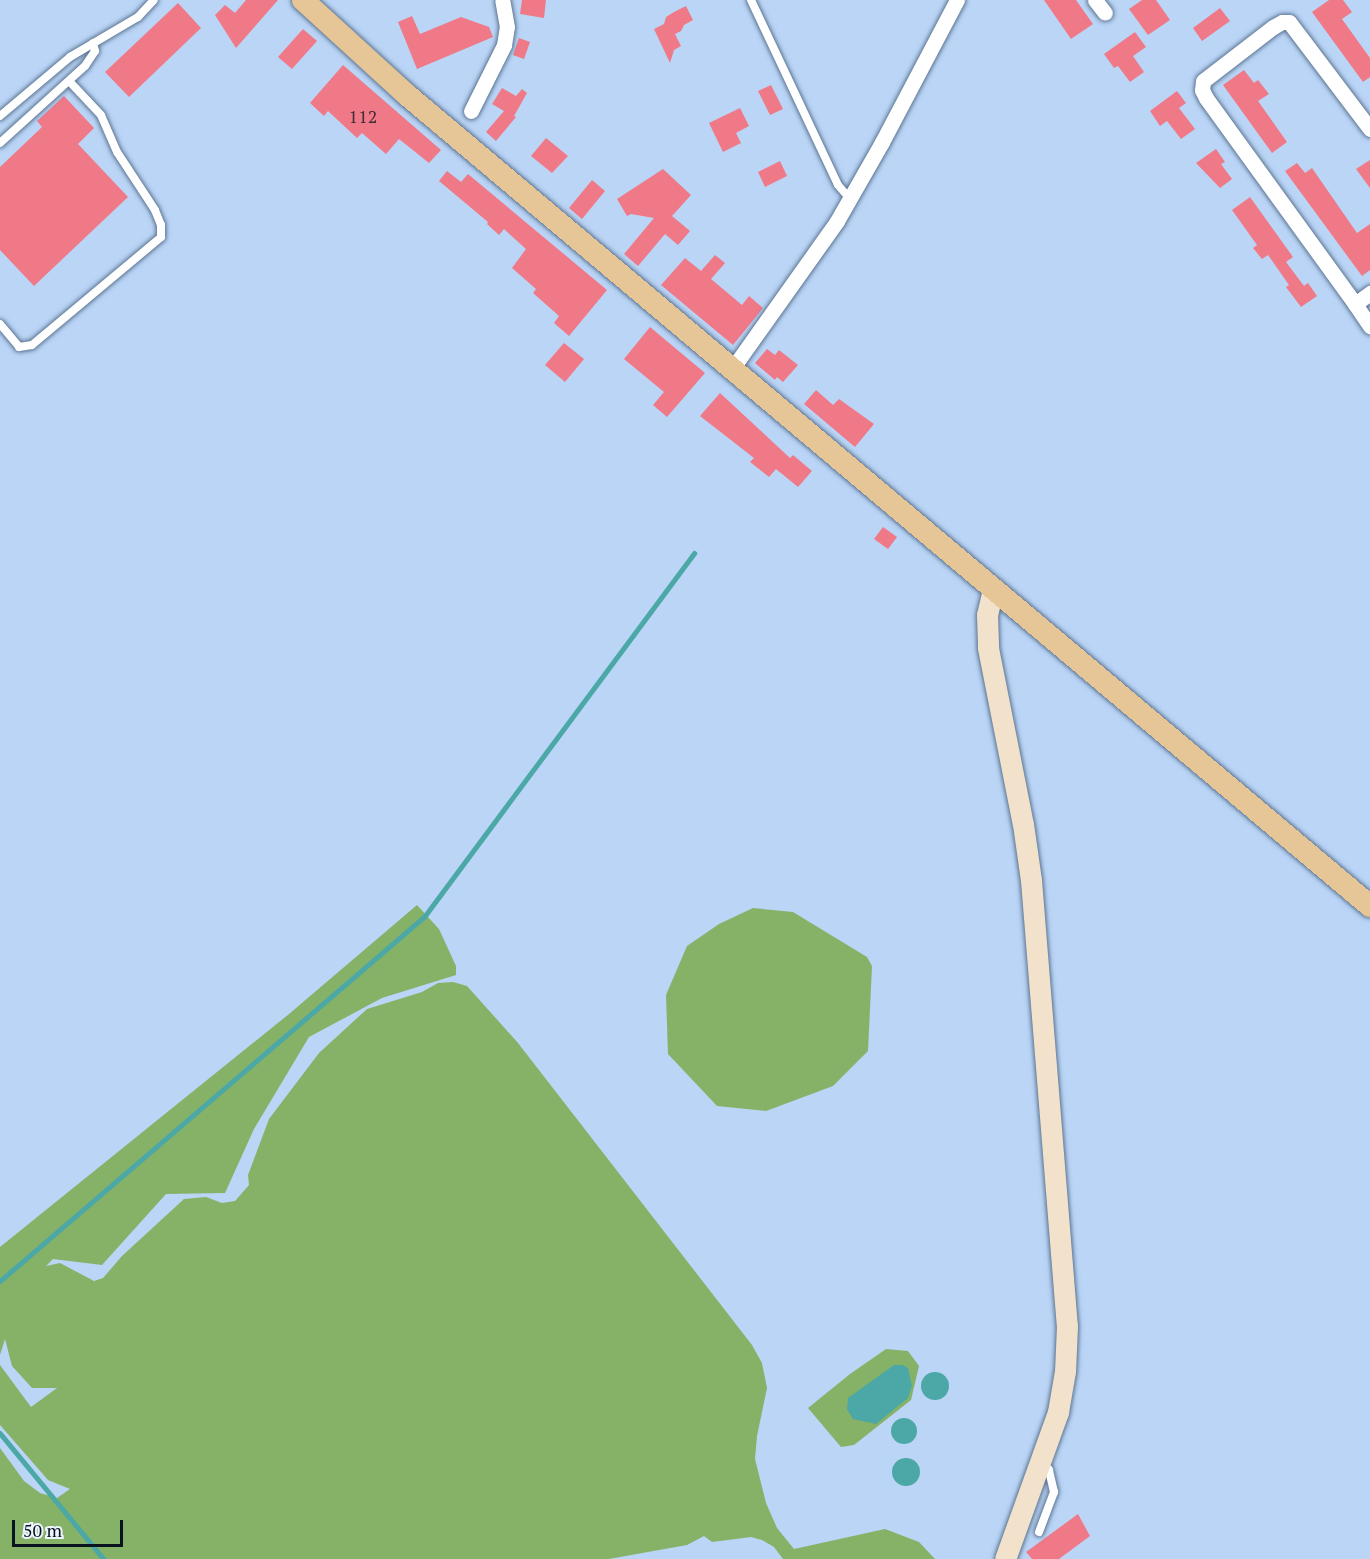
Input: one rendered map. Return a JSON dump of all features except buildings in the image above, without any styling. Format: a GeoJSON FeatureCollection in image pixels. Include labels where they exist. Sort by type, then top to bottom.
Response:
{"type":"FeatureCollection","features":[{"type":"Feature","properties":{"kind":"main road"},"geometry":{"type":"LineString","coordinates":[[303,0],[407,95],[1370,906]]}},
{"type":"Feature","properties":{"kind":"street"},"geometry":{"type":"LineString","coordinates":[[471,111],[504,45],[507,27],[502,0]]}},
{"type":"Feature","properties":{"kind":"street"},"geometry":{"type":"LineString","coordinates":[[732,369],[820,248],[850,199],[957,0]]}},
{"type":"Feature","properties":{"kind":"street"},"geometry":{"type":"LineString","coordinates":[[1095,0],[1105,13]]}},
{"type":"Feature","properties":{"kind":"street"},"geometry":{"type":"LineString","coordinates":[[1370,129],[1289,22],[1282,22],[1273,27],[1203,81],[1202,90],[1206,98],[1370,326]]}},
{"type":"Feature","properties":{"kind":"street"},"geometry":{"type":"LineString","coordinates":[[1355,304],[1370,293]]}},
{"type":"Feature","properties":{"kind":"street"},"geometry":{"type":"LineString","coordinates":[[993,589],[987,615],[988,648],[1022,815],[1031,880],[1067,1350],[1062,1392],[1041,1461],[1005,1559]]}},
{"type":"Feature","properties":{"kind":"lane"},"geometry":{"type":"LineString","coordinates":[[0,116],[59,66],[138,16],[154,0]]}},
{"type":"Feature","properties":{"kind":"lane"},"geometry":{"type":"LineString","coordinates":[[751,0],[838,184],[850,199]]}},
{"type":"Feature","properties":{"kind":"lane"},"geometry":{"type":"LineString","coordinates":[[0,142],[70,82],[94,54],[93,43]]}},
{"type":"Feature","properties":{"kind":"lane"},"geometry":{"type":"LineString","coordinates":[[0,324],[19,347],[32,345],[161,237],[161,225],[155,210],[117,152],[101,115],[70,82]]}},
{"type":"Feature","properties":{"kind":"lane"},"geometry":{"type":"LineString","coordinates":[[1040,1532],[1051,1507],[1054,1492],[1049,1470],[1041,1461]]}},
{"type":"Feature","properties":{"kind":"shaded area"},"geometry":{"type":"Polygon","coordinates":[[[417,905],[439,929],[456,966],[456,975],[382,998],[309,1037],[254,1129],[225,1193],[166,1194],[102,1265],[53,1259],[46,1266],[60,1263],[94,1281],[103,1278],[122,1256],[184,1199],[206,1197],[222,1203],[235,1201],[249,1185],[248,1175],[269,1119],[319,1053],[367,1009],[422,992],[438,983],[453,982],[467,986],[518,1043],[752,1345],[762,1363],[767,1388],[757,1436],[755,1459],[766,1503],[777,1528],[794,1549],[885,1529],[919,1542],[935,1559],[783,1559],[774,1547],[762,1540],[751,1537],[712,1542],[704,1536],[687,1545],[609,1559],[0,1559],[0,1448],[24,1481],[40,1493],[57,1498],[70,1489],[48,1480],[0,1425],[0,1365],[31,1407],[57,1388],[32,1388],[12,1366],[5,1339],[0,1355],[0,1247],[289,1014],[417,905]]]}},
{"type":"Feature","properties":{"kind":"shaded area"},"geometry":{"type":"Polygon","coordinates":[[[753,908],[793,912],[867,957],[872,966],[868,1051],[833,1086],[766,1111],[717,1106],[668,1054],[666,995],[687,946],[719,924],[753,908]]]}},
{"type":"Feature","properties":{"kind":"shaded area"},"geometry":{"type":"Polygon","coordinates":[[[886,1349],[908,1351],[919,1366],[911,1400],[854,1445],[841,1447],[808,1408],[886,1349]]]}},
{"type":"Feature","properties":{"kind":"shaded area"},"geometry":{"type":"Polygon","coordinates":[[[894,1365],[903,1365],[908,1368],[912,1386],[908,1398],[876,1424],[853,1419],[847,1409],[848,1398],[894,1365]]]}},
{"type":"Feature","properties":{"kind":"shaded area"},"geometry":{"type":"Polygon","coordinates":[[[935,1372],[945,1376],[949,1386],[945,1396],[935,1400],[925,1396],[921,1386],[925,1376],[935,1372]]]}},
{"type":"Feature","properties":{"kind":"shaded area"},"geometry":{"type":"Polygon","coordinates":[[[904,1418],[914,1421],[917,1431],[914,1441],[904,1444],[894,1441],[891,1431],[894,1421],[904,1418]]]}},
{"type":"Feature","properties":{"kind":"shaded area"},"geometry":{"type":"Polygon","coordinates":[[[906,1458],[916,1462],[920,1472],[916,1482],[906,1486],[896,1482],[892,1472],[896,1462],[906,1458]]]}},
{"type":"Feature","properties":{"kind":"waterway"},"geometry":{"type":"LineString","coordinates":[[0,1281],[424,917],[694,553]]}},
{"type":"Feature","properties":{"kind":"waterway"},"geometry":{"type":"LineString","coordinates":[[0,1433],[104,1559]]}}]}
